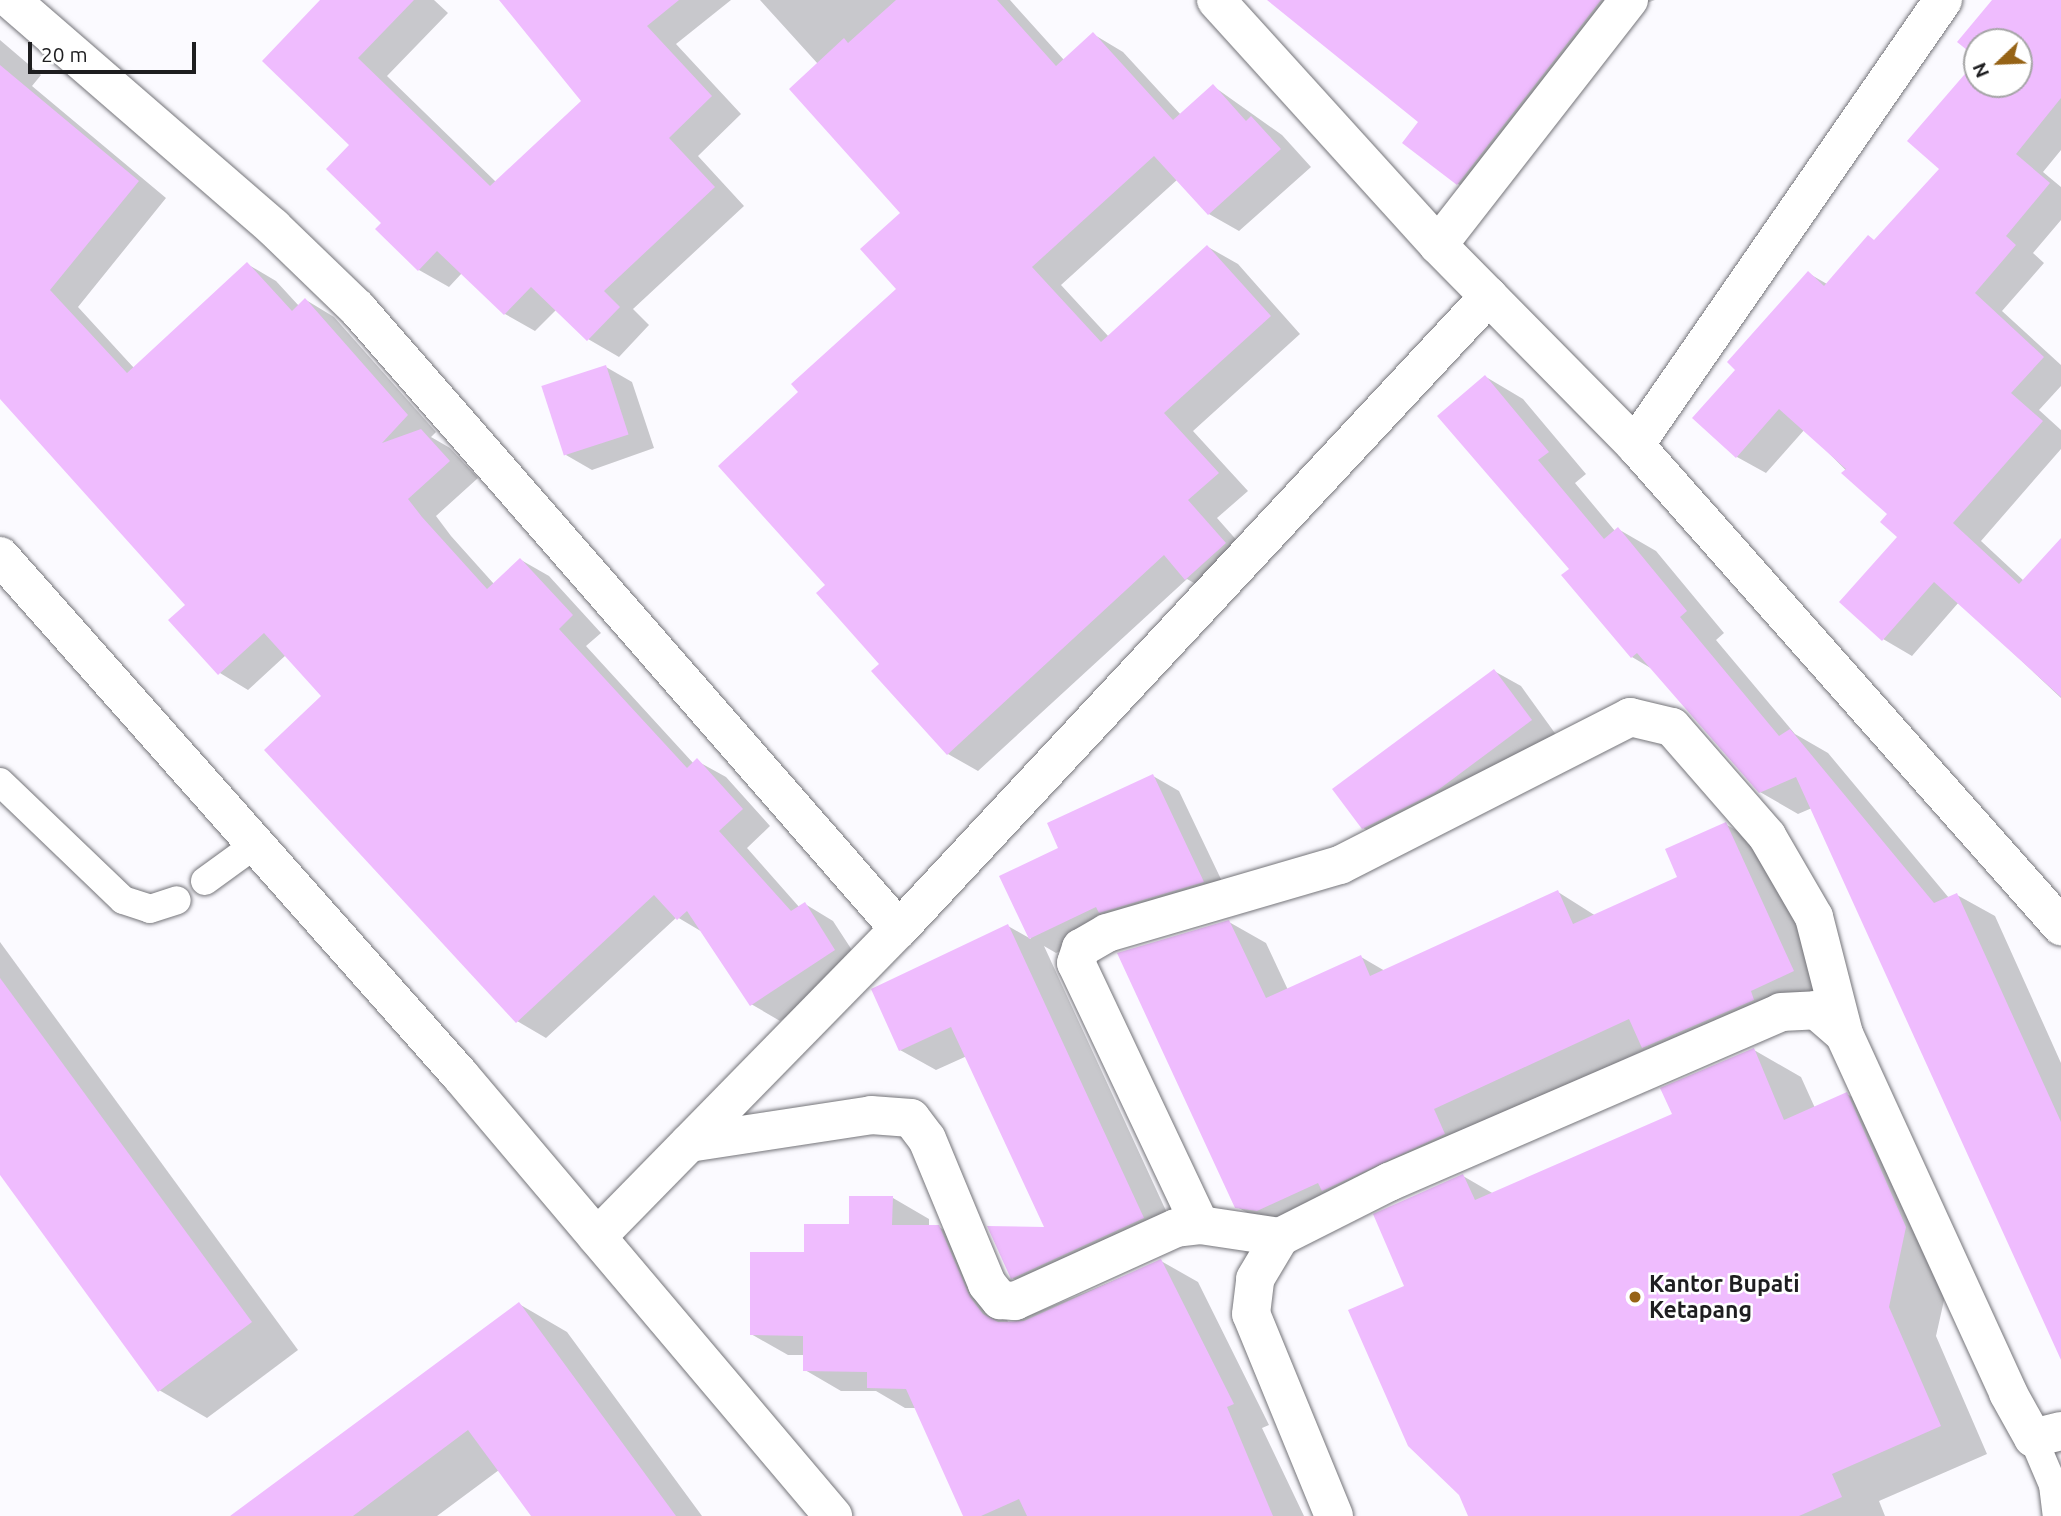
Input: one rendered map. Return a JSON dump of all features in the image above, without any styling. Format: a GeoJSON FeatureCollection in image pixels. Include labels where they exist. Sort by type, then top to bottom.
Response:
{"type":"FeatureCollection","features":[{"type":"Feature","properties":{"kind":"street"},"geometry":{"type":"LineString","coordinates":[[11,0],[273,227],[357,308],[899,929]]}},
{"type":"Feature","properties":{"kind":"street"},"geometry":{"type":"LineString","coordinates":[[1438,245],[1629,0]]}},
{"type":"Feature","properties":{"kind":"street"},"geometry":{"type":"LineString","coordinates":[[1635,445],[1943,0]]}},
{"type":"Feature","properties":{"kind":"street"},"geometry":{"type":"LineString","coordinates":[[1224,3],[1438,245],[1635,445],[2061,926]]}},
{"type":"Feature","properties":{"kind":"street"},"geometry":{"type":"LineString","coordinates":[[597,1237],[899,929],[1489,296]]}},
{"type":"Feature","properties":{"kind":"street"},"geometry":{"type":"LineString","coordinates":[[0,555],[256,844],[597,1237],[832,1516]]}},
{"type":"Feature","properties":{"kind":"street"},"geometry":{"type":"LineString","coordinates":[[1200,1225],[1076,963],[1081,948],[1107,933],[1340,865],[1630,717],[1672,727],[1767,836],[1814,917],[1844,1034],[1932,1233],[2047,1435]]}},
{"type":"Feature","properties":{"kind":"street"},"geometry":{"type":"LineString","coordinates":[[1334,1516],[1251,1314],[1255,1279],[1280,1237],[1389,1182],[1781,1012],[1816,1010],[1844,1034]]}},
{"type":"Feature","properties":{"kind":"street"},"geometry":{"type":"LineString","coordinates":[[689,1143],[870,1115],[911,1118],[927,1139],[987,1284],[1000,1300],[1015,1301],[1136,1243],[1200,1225],[1280,1237]]}},
{"type":"Feature","properties":{"kind":"lane"},"geometry":{"type":"LineString","coordinates":[[0,782],[123,900],[150,909],[177,900]]}},
{"type":"Feature","properties":{"kind":"lane"},"geometry":{"type":"LineString","coordinates":[[205,881],[256,844]]}},
{"type":"Feature","properties":{"kind":"lane"},"geometry":{"type":"LineString","coordinates":[[2047,1435],[2057,1516]]}},
{"type":"Feature","properties":{"kind":"building"},"geometry":{"type":"Polygon","coordinates":[[[320,0],[414,0],[358,58],[490,186],[581,101],[499,0],[679,0],[647,26],[712,96],[669,138],[715,187],[604,291],[620,307],[587,341],[531,287],[504,315],[437,251],[418,271],[375,229],[381,223],[326,169],[349,145],[262,61],[320,0]]]}},
{"type":"Feature","properties":{"kind":"building"},"geometry":{"type":"Polygon","coordinates":[[[896,0],[997,0],[1056,66],[1093,32],[1173,120],[1213,84],[1246,121],[1251,116],[1281,149],[1208,215],[1154,156],[1032,267],[1101,342],[1207,245],[1271,316],[1164,413],[1219,473],[1188,500],[1226,543],[1185,580],[1164,555],[947,755],[871,671],[879,664],[816,593],[825,585],[718,466],[798,392],[791,384],[896,289],[860,249],[900,213],[789,89],[844,38],[848,43],[896,0]]]}},
{"type":"Feature","properties":{"kind":"building"},"geometry":{"type":"Polygon","coordinates":[[[1267,0],[1601,0],[1457,185],[1402,143],[1418,122],[1267,0]]]}},
{"type":"Feature","properties":{"kind":"building"},"geometry":{"type":"Polygon","coordinates":[[[1992,0],[2061,0],[2061,98],[2016,154],[2050,183],[2006,236],[2016,245],[1975,293],[2044,357],[2011,393],[2043,421],[1953,523],[2019,584],[2061,538],[2061,697],[1934,582],[1882,641],[1839,602],[1897,537],[1880,522],[1887,514],[1841,473],[1846,469],[1779,409],[1736,458],[1692,418],[1735,370],[1727,362],[1808,271],[1824,286],[1868,235],[1874,240],[1939,169],[1907,141],[1963,76],[1963,98],[2033,98],[2033,28],[1969,28],[1992,0]]]}},
{"type":"Feature","properties":{"kind":"building"},"geometry":{"type":"Polygon","coordinates":[[[1963,35],[1963,47],[1957,42],[1963,35]]]}},
{"type":"Feature","properties":{"kind":"building"},"geometry":{"type":"Polygon","coordinates":[[[0,65],[139,181],[50,290],[127,373],[247,262],[292,311],[305,298],[408,415],[382,443],[421,429],[450,461],[408,499],[422,517],[487,589],[520,558],[573,615],[559,629],[687,768],[697,758],[743,809],[719,831],[791,911],[805,902],[835,950],[750,1006],[687,911],[677,920],[654,895],[516,1023],[264,750],[321,696],[264,633],[218,675],[168,620],[185,605],[0,399],[0,65]]]}},
{"type":"Feature","properties":{"kind":"building"},"geometry":{"type":"Polygon","coordinates":[[[606,365],[629,434],[564,455],[541,386],[606,365]]]}},
{"type":"Feature","properties":{"kind":"building"},"geometry":{"type":"Polygon","coordinates":[[[1485,375],[1549,452],[1538,460],[1604,539],[1618,527],[1687,611],[1680,617],[1779,736],[1790,729],[1934,903],[1957,893],[2061,1122],[2061,1360],[1796,777],[1759,793],[1637,653],[1631,658],[1561,575],[1569,569],[1437,416],[1485,375]]]}},
{"type":"Feature","properties":{"kind":"building"},"geometry":{"type":"Polygon","coordinates":[[[1494,669],[1532,720],[1434,793],[1362,829],[1332,789],[1494,669]]]}},
{"type":"Feature","properties":{"kind":"building"},"geometry":{"type":"Polygon","coordinates":[[[1153,774],[1204,882],[1099,913],[1096,907],[1029,939],[999,876],[1058,848],[1047,823],[1153,774]]]}},
{"type":"Feature","properties":{"kind":"building"},"geometry":{"type":"Polygon","coordinates":[[[1726,822],[1794,971],[1751,991],[1754,1000],[1642,1048],[1629,1019],[1434,1109],[1445,1134],[1322,1191],[1318,1183],[1257,1211],[1235,1208],[1117,953],[1229,920],[1266,998],[1361,955],[1370,976],[1558,890],[1573,924],[1677,877],[1665,849],[1726,822]]]}},
{"type":"Feature","properties":{"kind":"building"},"geometry":{"type":"Polygon","coordinates":[[[1008,924],[1144,1218],[1011,1279],[987,1226],[1044,1227],[951,1027],[899,1051],[871,989],[1008,924]]]}},
{"type":"Feature","properties":{"kind":"building"},"geometry":{"type":"Polygon","coordinates":[[[0,978],[252,1322],[158,1392],[0,1175],[0,978]]]}},
{"type":"Feature","properties":{"kind":"building","name":"Kantor Bupati Ketapang"},"geometry":{"type":"Polygon","coordinates":[[[1754,1048],[1784,1120],[1847,1092],[1906,1227],[1889,1307],[1941,1426],[1832,1474],[1842,1497],[1799,1516],[1468,1516],[1459,1495],[1408,1446],[1348,1310],[1404,1286],[1373,1214],[1463,1174],[1475,1200],[1672,1114],[1660,1088],[1754,1048]]]}},
{"type":"Feature","properties":{"kind":"building"},"geometry":{"type":"Polygon","coordinates":[[[849,1196],[893,1196],[892,1225],[939,1225],[970,1297],[983,1314],[998,1322],[1024,1321],[1161,1259],[1234,1404],[1227,1407],[1273,1516],[1027,1516],[1019,1499],[981,1516],[963,1516],[906,1389],[867,1388],[867,1372],[803,1371],[803,1336],[750,1335],[750,1252],[804,1252],[804,1224],[849,1224],[849,1196]]]}},
{"type":"Feature","properties":{"kind":"building"},"geometry":{"type":"Polygon","coordinates":[[[519,1302],[676,1516],[531,1516],[468,1430],[353,1516],[230,1516],[519,1302]]]}},
{"type":"Feature","properties":{"kind":"place","name":"Kantor Bupati Ketapang"},"geometry":{"type":"Point","coordinates":[1635,1297]}}]}
